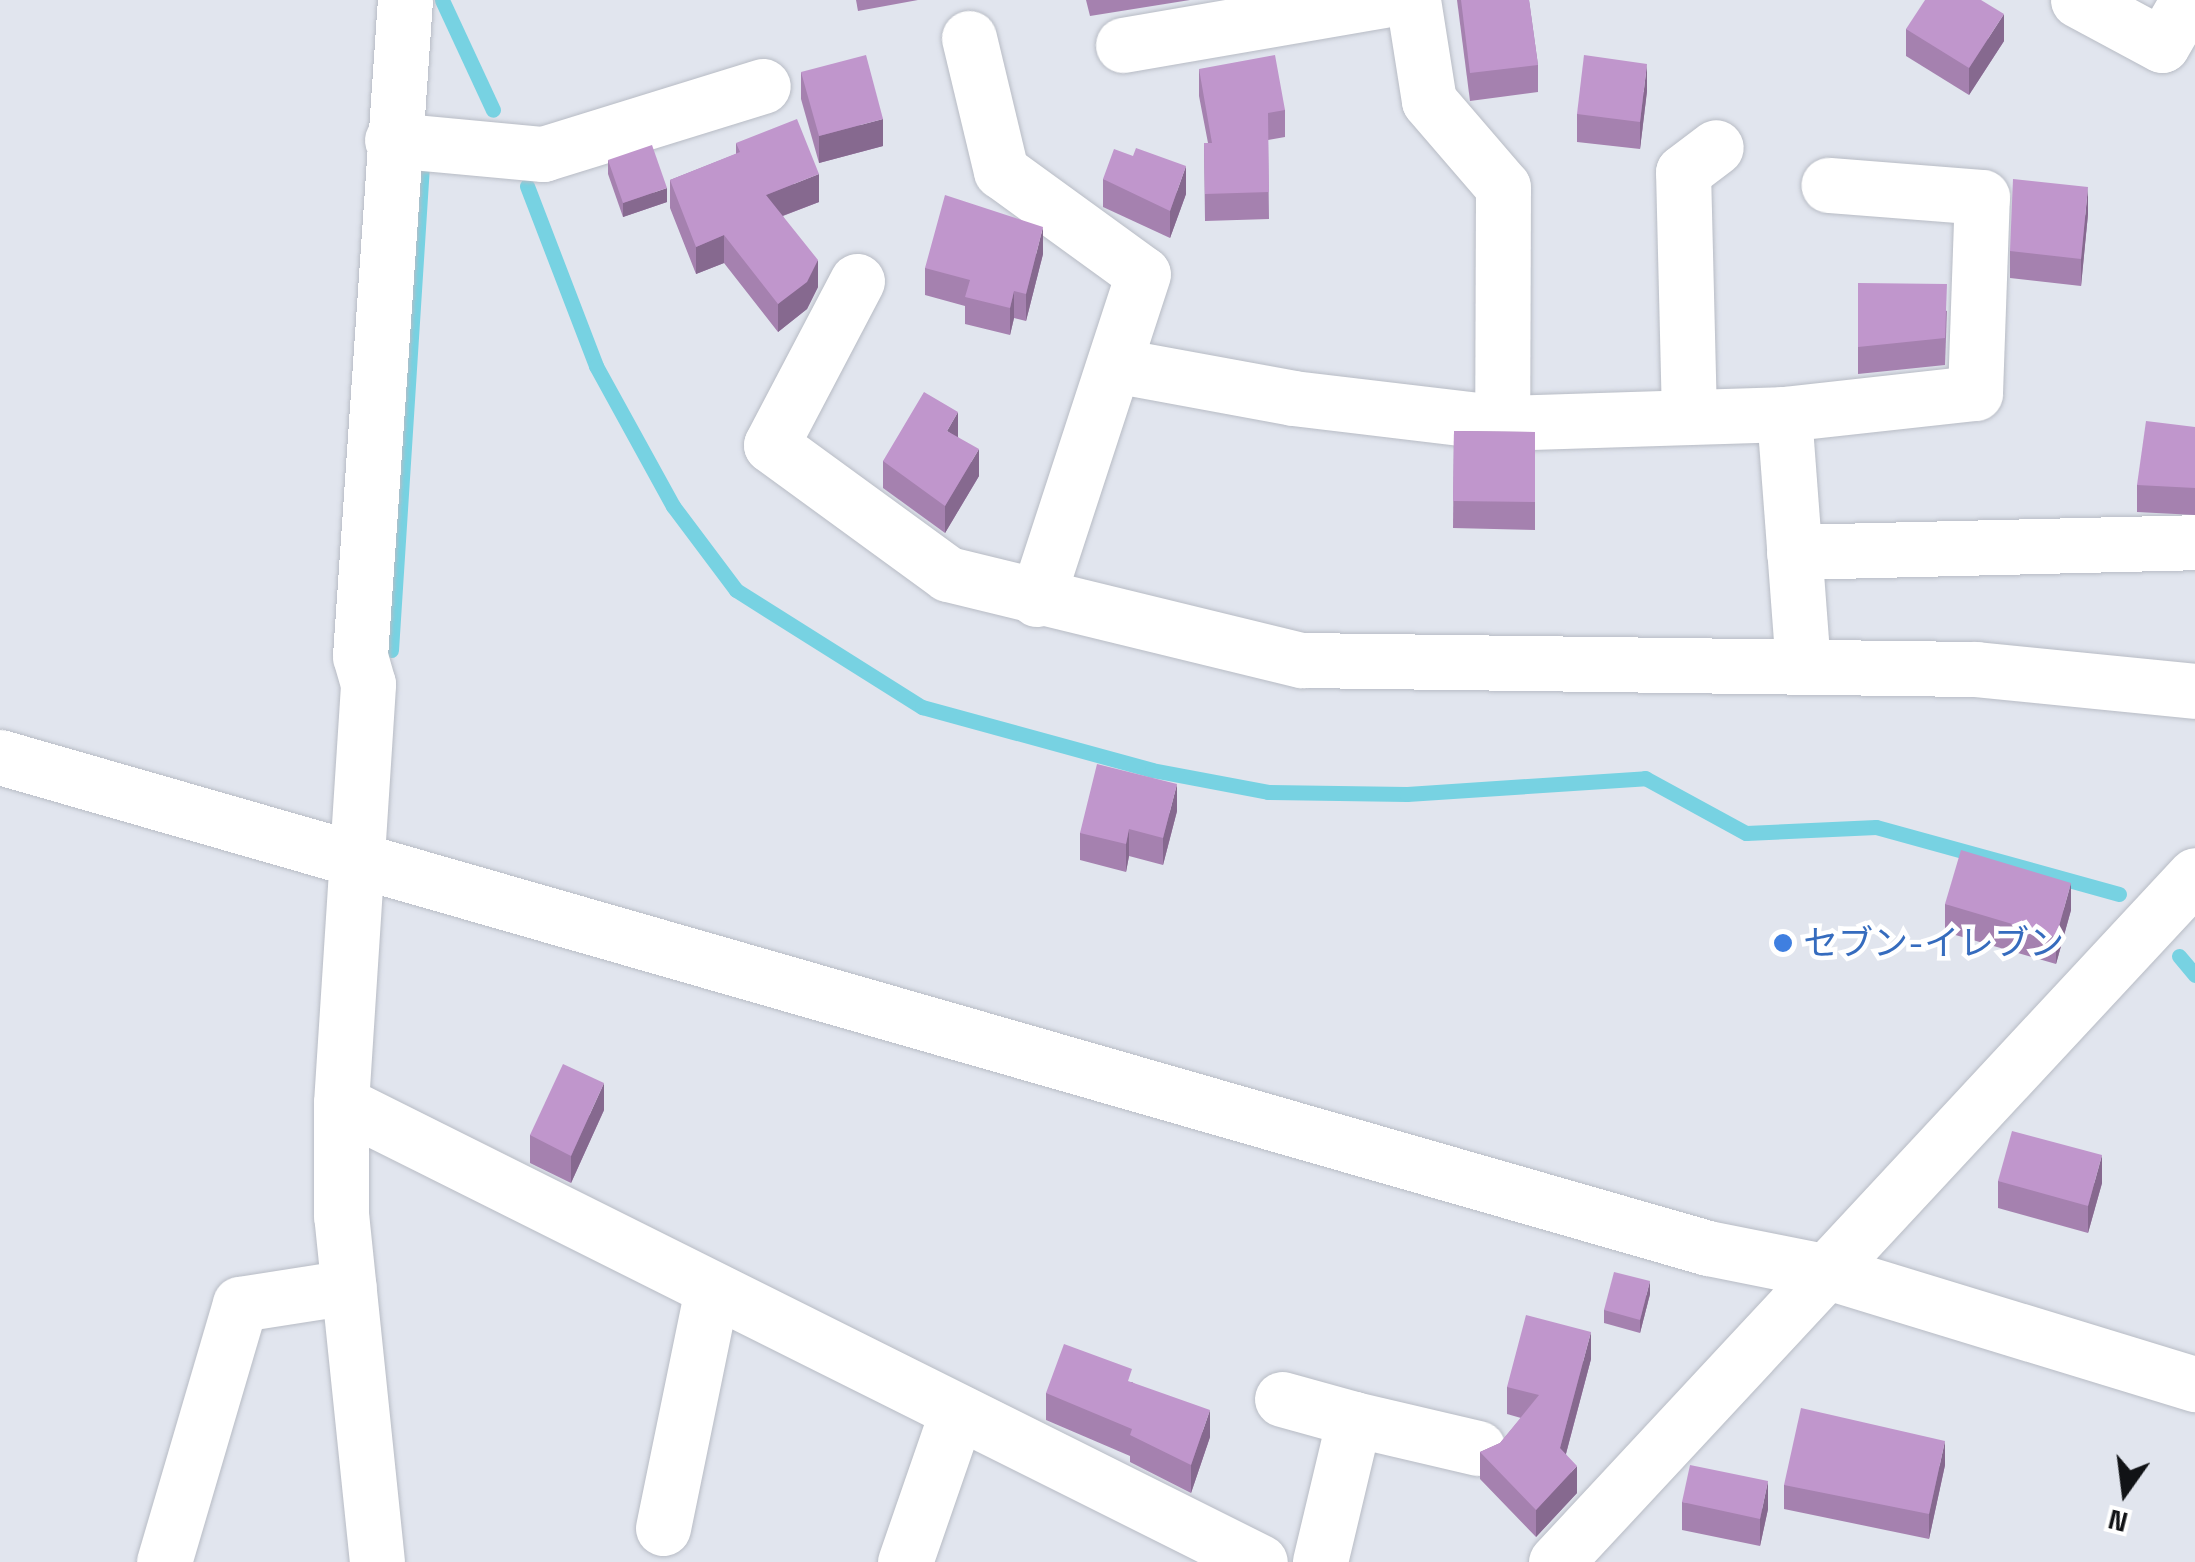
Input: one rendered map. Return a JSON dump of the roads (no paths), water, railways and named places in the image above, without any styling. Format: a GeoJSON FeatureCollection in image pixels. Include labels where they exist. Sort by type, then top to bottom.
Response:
{"type":"FeatureCollection","features":[{"type":"Feature","properties":{"kind":"street"},"geometry":{"type":"LineString","coordinates":[[377,1562],[349,1287],[341,1103],[360,865],[368,684],[360,656],[404,0]]}},
{"type":"Feature","properties":{"kind":"street"},"geometry":{"type":"LineString","coordinates":[[1124,46],[1383,0]]}},
{"type":"Feature","properties":{"kind":"street"},"geometry":{"type":"LineString","coordinates":[[1413,0],[1430,101],[1503,187],[1502,423]]}},
{"type":"Feature","properties":{"kind":"street"},"geometry":{"type":"LineString","coordinates":[[2078,0],[2162,45],[2188,0]]}},
{"type":"Feature","properties":{"kind":"street"},"geometry":{"type":"LineString","coordinates":[[970,38],[1001,171],[1142,274],[1037,599]]}},
{"type":"Feature","properties":{"kind":"street"},"geometry":{"type":"LineString","coordinates":[[392,140],[542,154],[763,86]]}},
{"type":"Feature","properties":{"kind":"street"},"geometry":{"type":"LineString","coordinates":[[1690,416],[1683,172],[1716,147]]}},
{"type":"Feature","properties":{"kind":"street"},"geometry":{"type":"LineString","coordinates":[[1114,365],[1293,398],[1502,423],[1784,414],[1975,393],[1982,197],[1828,185]]}},
{"type":"Feature","properties":{"kind":"street"},"geometry":{"type":"LineString","coordinates":[[856,281],[771,445],[948,574],[1037,599],[1302,660],[1976,669],[2195,691]]}},
{"type":"Feature","properties":{"kind":"street"},"geometry":{"type":"LineString","coordinates":[[1784,414],[1803,665]]}},
{"type":"Feature","properties":{"kind":"street"},"geometry":{"type":"LineString","coordinates":[[1794,552],[2195,542]]}},
{"type":"Feature","properties":{"kind":"street"},"geometry":{"type":"LineString","coordinates":[[0,757],[360,865],[1689,1243],[1828,1272],[2195,1384]]}},
{"type":"Feature","properties":{"kind":"street"},"geometry":{"type":"LineString","coordinates":[[1556,1562],[2195,874]]}},
{"type":"Feature","properties":{"kind":"street"},"geometry":{"type":"LineString","coordinates":[[341,1103],[1260,1562]]}},
{"type":"Feature","properties":{"kind":"street"},"geometry":{"type":"LineString","coordinates":[[164,1562],[240,1304],[349,1287]]}},
{"type":"Feature","properties":{"kind":"street"},"geometry":{"type":"LineString","coordinates":[[663,1528],[712,1290]]}},
{"type":"Feature","properties":{"kind":"street"},"geometry":{"type":"LineString","coordinates":[[1282,1399],[1478,1448]]}},
{"type":"Feature","properties":{"kind":"street"},"geometry":{"type":"LineString","coordinates":[[904,1562],[956,1412]]}},
{"type":"Feature","properties":{"kind":"street"},"geometry":{"type":"LineString","coordinates":[[1320,1562],[1354,1419]]}},
{"type":"Feature","properties":{"kind":"waterway"},"geometry":{"type":"LineString","coordinates":[[442,0],[493,110]]}},
{"type":"Feature","properties":{"kind":"waterway"},"geometry":{"type":"LineString","coordinates":[[391,650],[423,150]]}},
{"type":"Feature","properties":{"kind":"waterway"},"geometry":{"type":"LineString","coordinates":[[527,186],[596,366],[673,506],[736,590],[922,707],[1152,770],[1268,792],[1407,794],[1645,778],[1746,833],[1876,827],[2119,894]]}},
{"type":"Feature","properties":{"kind":"waterway"},"geometry":{"type":"LineString","coordinates":[[2179,956],[2195,975]]}},
{"type":"Feature","properties":{"kind":"place","name":"セブン-イレブン"},"geometry":{"type":"Point","coordinates":[1783,943]}}]}
